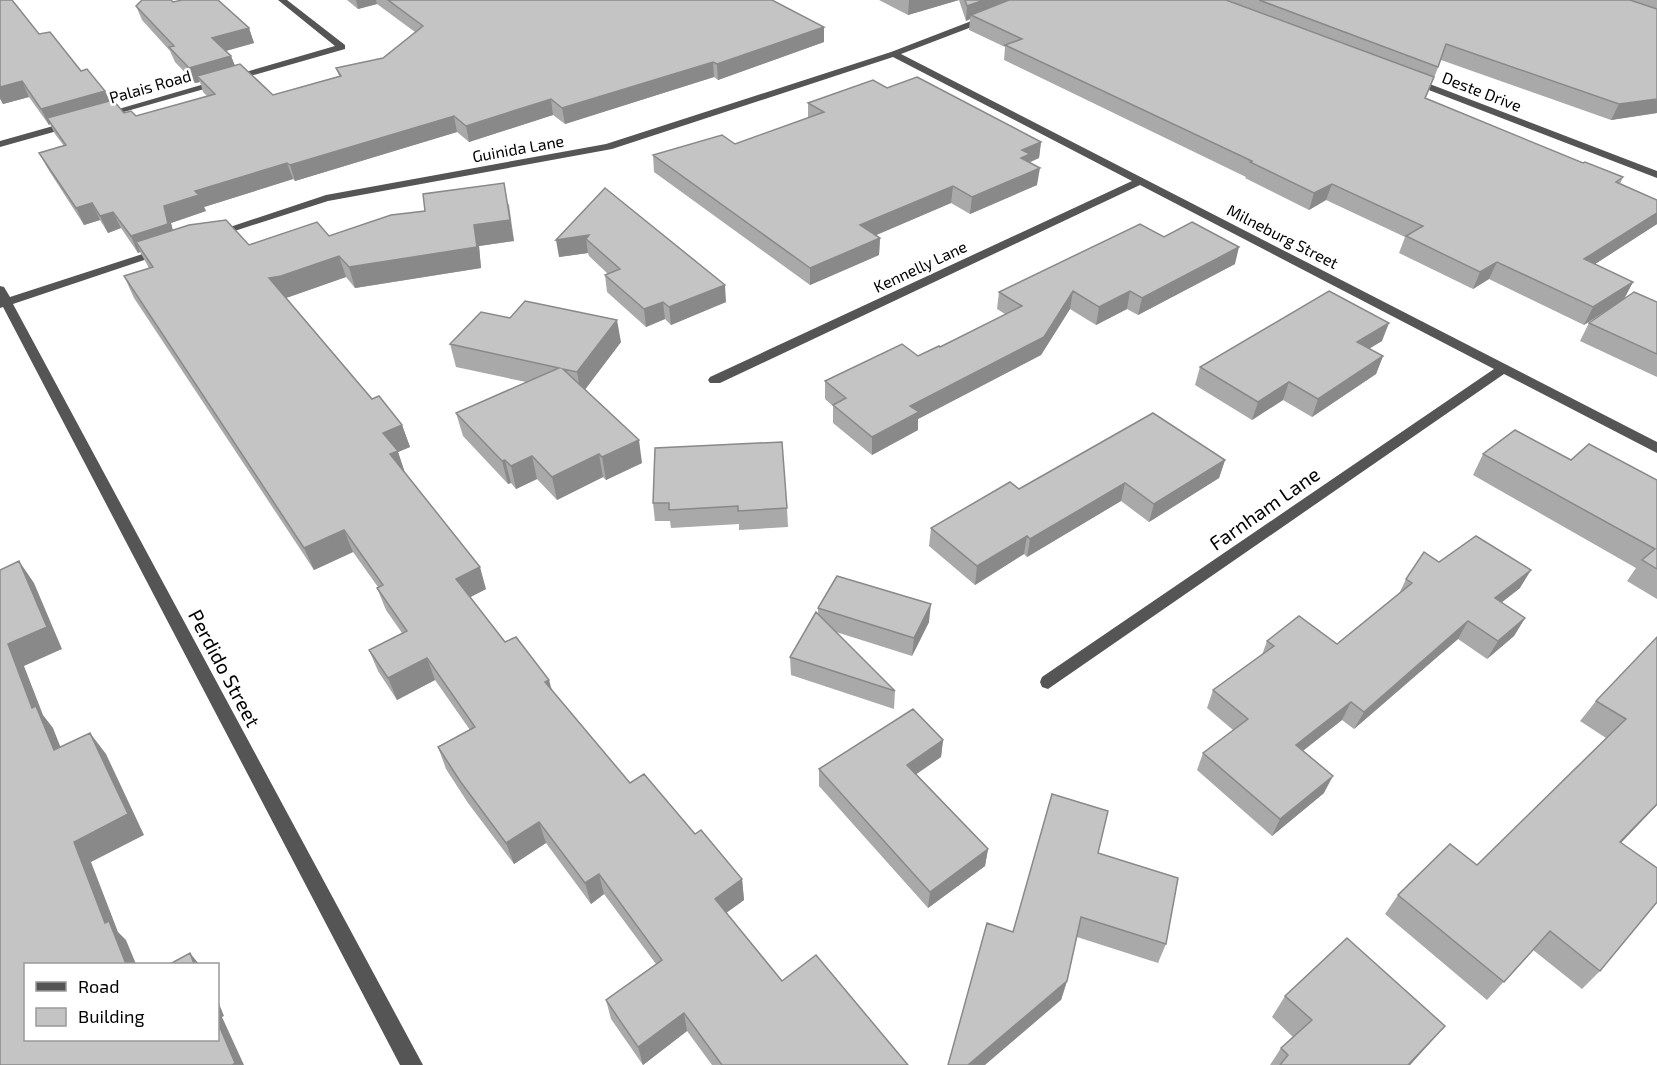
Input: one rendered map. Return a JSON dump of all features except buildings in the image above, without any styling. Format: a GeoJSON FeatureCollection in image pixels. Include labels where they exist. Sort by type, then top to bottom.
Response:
{"type":"FeatureCollection","features":[{"type":"Feature","properties":{"kind":"street","name":"Palais Road"},"geometry":{"type":"LineString","coordinates":[[91,118],[342,47],[282,0]]}},
{"type":"Feature","properties":{"kind":"street","name":"Guinida Lane"},"geometry":{"type":"LineString","coordinates":[[205,237],[326,198],[608,147],[894,54],[1002,12]]}},
{"type":"Feature","properties":{"kind":"street","name":"Milneburg Street"},"geometry":{"type":"LineString","coordinates":[[894,54],[1657,448]]}},
{"type":"Feature","properties":{"kind":"street","name":"Deste Drive"},"geometry":{"type":"LineString","coordinates":[[1403,77],[1657,175]]}},
{"type":"Feature","properties":{"kind":"street"},"geometry":{"type":"LineString","coordinates":[[0,144],[80,121]]}},
{"type":"Feature","properties":{"kind":"street","name":"Kennelly Lane"},"geometry":{"type":"LineString","coordinates":[[715,380],[1140,181]]}},
{"type":"Feature","properties":{"kind":"street"},"geometry":{"type":"LineString","coordinates":[[2,299],[171,248]]}},
{"type":"Feature","properties":{"kind":"street","name":"Perdido Street"},"geometry":{"type":"LineString","coordinates":[[2,299],[412,1065]]}},
{"type":"Feature","properties":{"kind":"street","name":"Farnham Lane"},"geometry":{"type":"LineString","coordinates":[[1048,682],[1503,369]]}}]}
